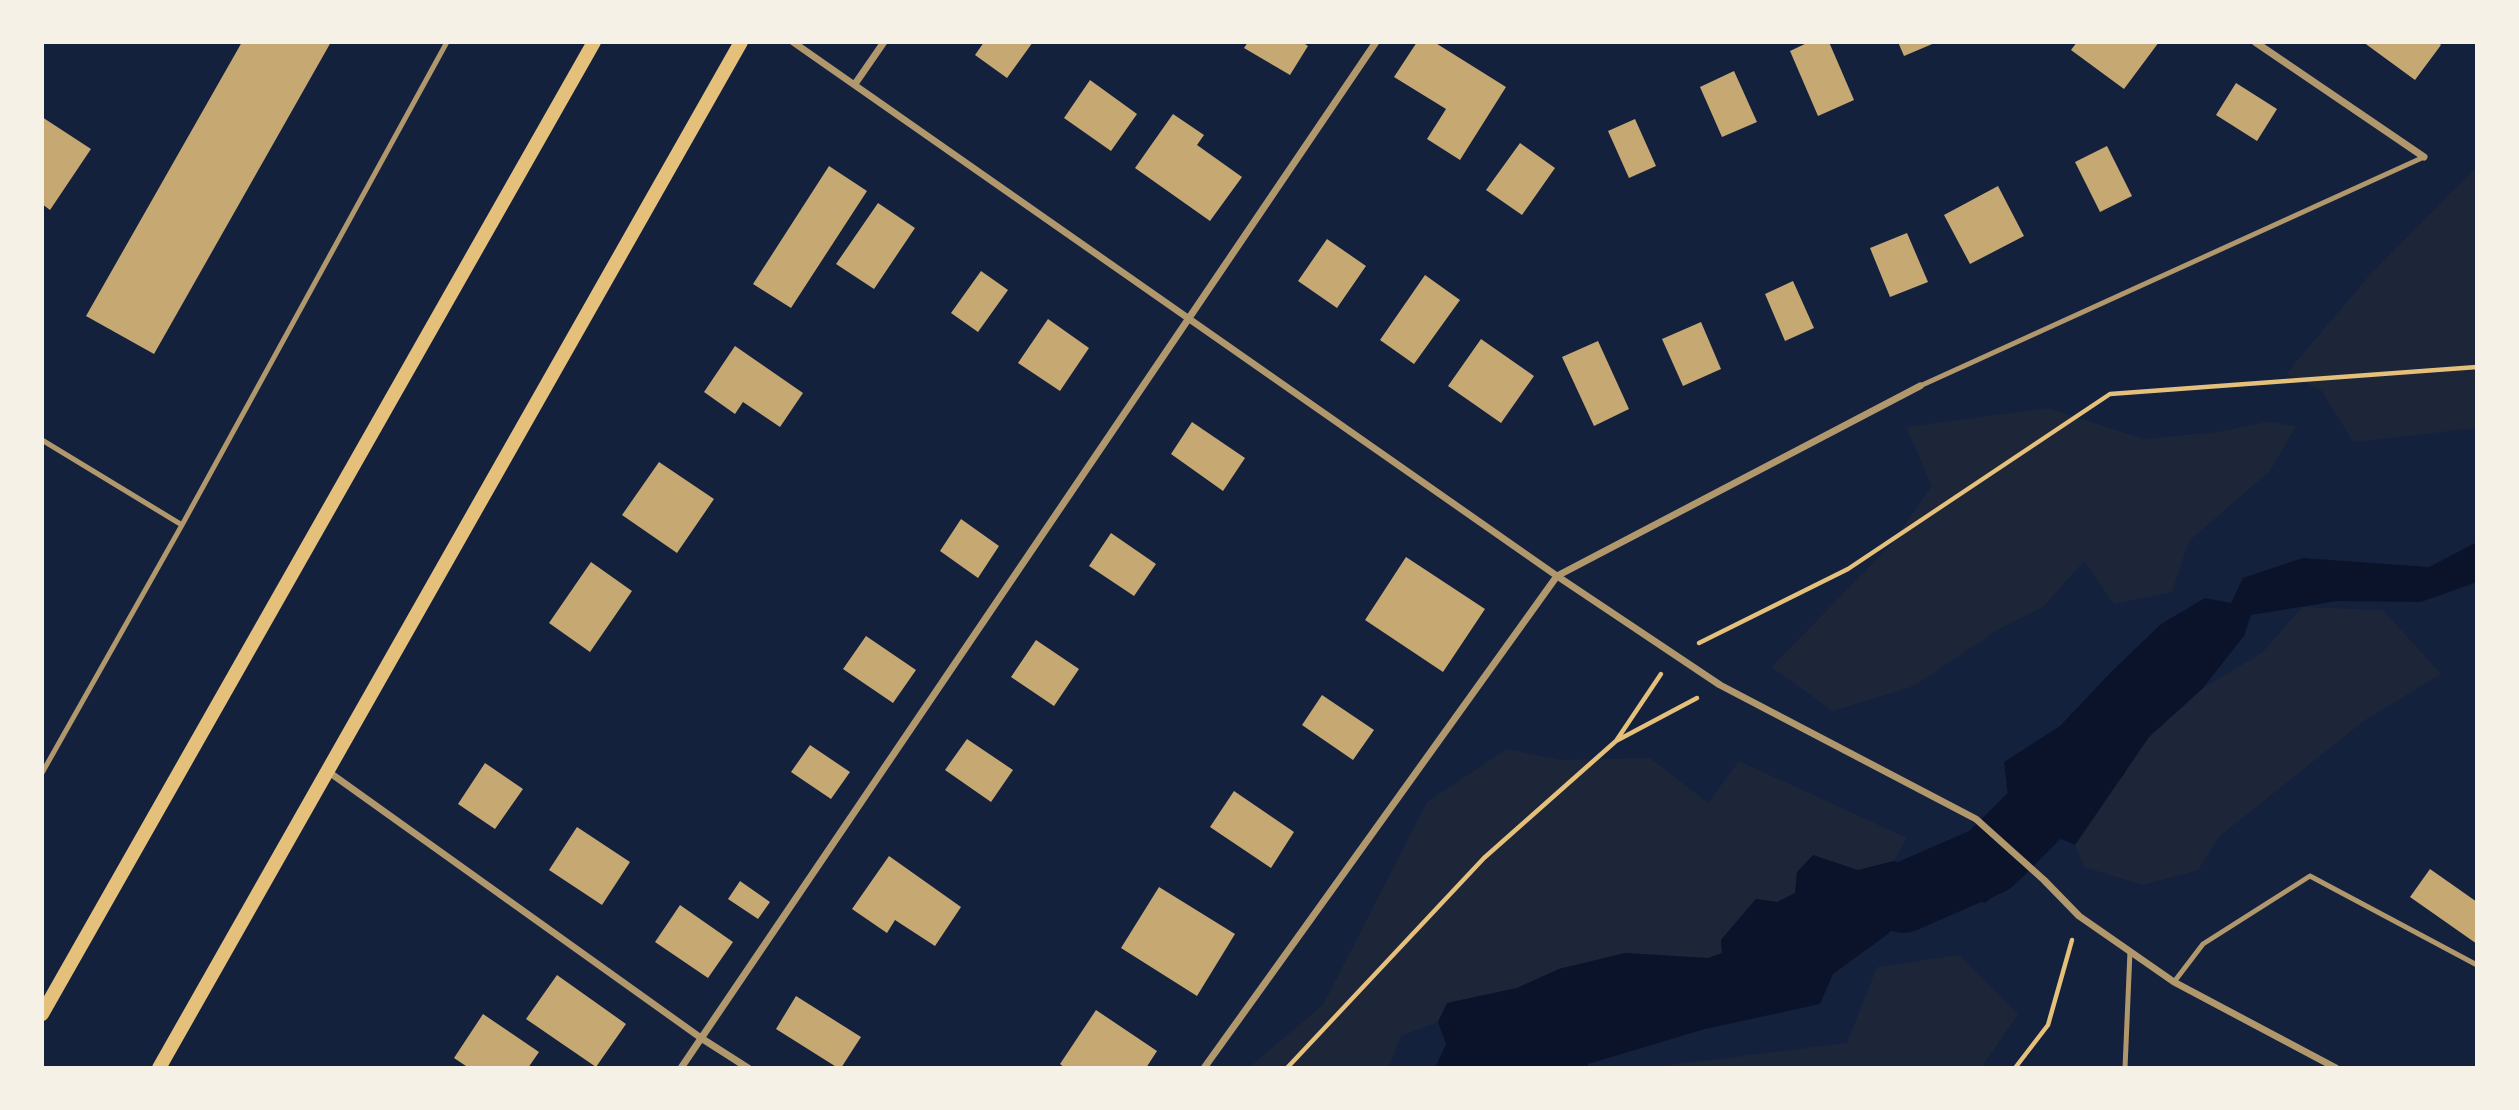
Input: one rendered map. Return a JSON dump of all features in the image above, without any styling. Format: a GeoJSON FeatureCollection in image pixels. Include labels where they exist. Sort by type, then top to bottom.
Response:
{"type":"FeatureCollection","features":[{"type":"Feature","properties":{"kind":"main road"},"geometry":{"type":"LineString","coordinates":[[42,1014],[594,42]]}},
{"type":"Feature","properties":{"kind":"main road"},"geometry":{"type":"LineString","coordinates":[[159,1068],[741,42]]}},
{"type":"Feature","properties":{"kind":"street"},"geometry":{"type":"LineString","coordinates":[[793,42],[1558,576],[1720,685],[1976,819],[2044,880],[2079,916],[2174,982],[2336,1068]]}},
{"type":"Feature","properties":{"kind":"street"},"geometry":{"type":"LineString","coordinates":[[855,84],[884,42]]}},
{"type":"Feature","properties":{"kind":"street"},"geometry":{"type":"LineString","coordinates":[[681,1068],[1376,42]]}},
{"type":"Feature","properties":{"kind":"street"},"geometry":{"type":"LineString","coordinates":[[2255,42],[2424,157]]}},
{"type":"Feature","properties":{"kind":"street"},"geometry":{"type":"LineString","coordinates":[[1204,1068],[1558,576],[1920,386]]}},
{"type":"Feature","properties":{"kind":"street"},"geometry":{"type":"LineString","coordinates":[[326,770],[701,1038],[748,1068]]}},
{"type":"Feature","properties":{"kind":"lane"},"geometry":{"type":"LineString","coordinates":[[42,773],[182,526],[447,42]]}},
{"type":"Feature","properties":{"kind":"lane"},"geometry":{"type":"LineString","coordinates":[[1920,386],[2424,157]]}},
{"type":"Feature","properties":{"kind":"lane"},"geometry":{"type":"LineString","coordinates":[[42,440],[182,526]]}},
{"type":"Feature","properties":{"kind":"lane"},"geometry":{"type":"LineString","coordinates":[[2174,982],[2203,944],[2311,876],[2477,965]]}},
{"type":"Feature","properties":{"kind":"lane"},"geometry":{"type":"LineString","coordinates":[[2125,1068],[2130,951]]}},
{"type":"Feature","properties":{"kind":"path"},"geometry":{"type":"LineString","coordinates":[[1616,741],[1675,655],[1849,569],[2110,394],[2477,368]]}},
{"type":"Feature","properties":{"kind":"path"},"geometry":{"type":"LineString","coordinates":[[1287,1068],[1484,858],[1616,741],[1720,685]]}},
{"type":"Feature","properties":{"kind":"path"},"geometry":{"type":"LineString","coordinates":[[2015,1068],[2048,1025],[2079,916]]}},
{"type":"Feature","properties":{"kind":"shaded area"},"geometry":{"type":"Polygon","coordinates":[[[2477,166],[2477,428],[2353,442],[2321,390],[2286,374],[2368,277],[2477,166]]]}},
{"type":"Feature","properties":{"kind":"shaded area"},"geometry":{"type":"Polygon","coordinates":[[[2048,408],[2144,439],[2218,432],[2266,422],[2296,426],[2270,471],[2189,541],[2172,592],[2114,604],[2084,561],[2043,607],[2001,628],[1914,686],[1833,711],[1771,667],[1889,547],[1932,486],[1906,427],[2048,408]]]}},
{"type":"Feature","properties":{"kind":"shaded area"},"geometry":{"type":"Polygon","coordinates":[[[2477,542],[2477,582],[2421,602],[2337,601],[2251,615],[2244,636],[2202,689],[2149,737],[2075,845],[2015,819],[2008,796],[2004,762],[2060,726],[2161,624],[2205,598],[2231,603],[2243,578],[2303,558],[2429,567],[2477,542]]]}},
{"type":"Feature","properties":{"kind":"shaded area"},"geometry":{"type":"Polygon","coordinates":[[[2302,607],[2383,610],[2441,674],[2365,720],[2220,836],[2198,870],[2143,885],[2084,867],[2075,845],[2149,737],[2202,689],[2262,653],[2302,607]]]}},
{"type":"Feature","properties":{"kind":"shaded area"},"geometry":{"type":"Polygon","coordinates":[[[1507,749],[1561,760],[1650,758],[1708,803],[1739,761],[1907,838],[1894,861],[1858,870],[1797,872],[1795,893],[1777,902],[1756,899],[1721,940],[1723,953],[1709,958],[1625,953],[1559,969],[1517,988],[1447,1003],[1438,1022],[1401,1036],[1389,1068],[1248,1068],[1323,1005],[1427,802],[1507,749]]]}},
{"type":"Feature","properties":{"kind":"shaded area"},"geometry":{"type":"Polygon","coordinates":[[[1965,853],[1990,860],[2007,884],[1985,903],[1961,891],[1905,911],[1888,934],[1833,974],[1820,1004],[1705,1029],[1588,1064],[1587,1068],[1435,1068],[1446,1044],[1438,1022],[1447,1003],[1517,988],[1559,969],[1625,953],[1708,958],[1722,953],[1721,940],[1756,899],[1777,902],[1795,893],[1797,872],[1813,855],[1858,870],[1894,861],[1929,873],[1965,853]]]}},
{"type":"Feature","properties":{"kind":"shaded area"},"geometry":{"type":"Polygon","coordinates":[[[1959,955],[2018,1014],[1981,1068],[1646,1068],[1847,1043],[1877,967],[1959,955]]]}},
{"type":"Feature","properties":{"kind":"building"},"geometry":{"type":"Polygon","coordinates":[[[242,42],[331,42],[154,354],[86,316],[242,42]]]}},
{"type":"Feature","properties":{"kind":"building"},"geometry":{"type":"Polygon","coordinates":[[[984,42],[1033,42],[1007,78],[975,55],[984,42]]]}},
{"type":"Feature","properties":{"kind":"building"},"geometry":{"type":"Polygon","coordinates":[[[1248,42],[1302,42],[1308,46],[1290,75],[1244,48],[1248,42]]]}},
{"type":"Feature","properties":{"kind":"building"},"geometry":{"type":"Polygon","coordinates":[[[1417,42],[1434,42],[1506,87],[1460,160],[1427,139],[1446,109],[1394,77],[1417,42]]]}},
{"type":"Feature","properties":{"kind":"building"},"geometry":{"type":"Polygon","coordinates":[[[1809,42],[1829,42],[1854,100],[1818,116],[1790,51],[1809,42]]]}},
{"type":"Feature","properties":{"kind":"building"},"geometry":{"type":"Polygon","coordinates":[[[1898,42],[1937,42],[1904,56],[1898,42]]]}},
{"type":"Feature","properties":{"kind":"building"},"geometry":{"type":"Polygon","coordinates":[[[2077,42],[2159,42],[2124,89],[2071,50],[2077,42]]]}},
{"type":"Feature","properties":{"kind":"building"},"geometry":{"type":"Polygon","coordinates":[[[2363,42],[2438,42],[2441,45],[2415,80],[2363,42]]]}},
{"type":"Feature","properties":{"kind":"building"},"geometry":{"type":"Polygon","coordinates":[[[1734,71],[1757,122],[1722,137],[1700,87],[1734,71]]]}},
{"type":"Feature","properties":{"kind":"building"},"geometry":{"type":"Polygon","coordinates":[[[1090,80],[1137,114],[1111,151],[1064,118],[1090,80]]]}},
{"type":"Feature","properties":{"kind":"building"},"geometry":{"type":"Polygon","coordinates":[[[2236,83],[2277,109],[2257,141],[2216,115],[2236,83]]]}},
{"type":"Feature","properties":{"kind":"building"},"geometry":{"type":"Polygon","coordinates":[[[1173,114],[1204,135],[1197,145],[1242,177],[1210,221],[1135,168],[1173,114]]]}},
{"type":"Feature","properties":{"kind":"building"},"geometry":{"type":"Polygon","coordinates":[[[42,117],[91,149],[50,210],[42,204],[42,117]]]}},
{"type":"Feature","properties":{"kind":"building"},"geometry":{"type":"Polygon","coordinates":[[[1635,119],[1656,166],[1629,178],[1608,131],[1635,119]]]}},
{"type":"Feature","properties":{"kind":"building"},"geometry":{"type":"Polygon","coordinates":[[[1520,143],[1555,168],[1522,215],[1486,190],[1520,143]]]}},
{"type":"Feature","properties":{"kind":"building"},"geometry":{"type":"Polygon","coordinates":[[[2107,146],[2132,196],[2100,212],[2075,162],[2107,146]]]}},
{"type":"Feature","properties":{"kind":"building"},"geometry":{"type":"Polygon","coordinates":[[[829,166],[867,191],[791,308],[753,284],[829,166]]]}},
{"type":"Feature","properties":{"kind":"building"},"geometry":{"type":"Polygon","coordinates":[[[1998,186],[2024,236],[1970,264],[1944,215],[1998,186]]]}},
{"type":"Feature","properties":{"kind":"building"},"geometry":{"type":"Polygon","coordinates":[[[878,203],[915,228],[874,289],[836,264],[878,203]]]}},
{"type":"Feature","properties":{"kind":"building"},"geometry":{"type":"Polygon","coordinates":[[[1907,233],[1928,282],[1890,297],[1870,248],[1907,233]]]}},
{"type":"Feature","properties":{"kind":"building"},"geometry":{"type":"Polygon","coordinates":[[[1327,239],[1366,266],[1337,308],[1298,281],[1327,239]]]}},
{"type":"Feature","properties":{"kind":"building"},"geometry":{"type":"Polygon","coordinates":[[[981,271],[1008,290],[978,332],[951,313],[981,271]]]}},
{"type":"Feature","properties":{"kind":"building"},"geometry":{"type":"Polygon","coordinates":[[[1425,275],[1460,300],[1414,364],[1380,340],[1425,275]]]}},
{"type":"Feature","properties":{"kind":"building"},"geometry":{"type":"Polygon","coordinates":[[[1793,281],[1814,328],[1785,341],[1765,294],[1793,281]]]}},
{"type":"Feature","properties":{"kind":"building"},"geometry":{"type":"Polygon","coordinates":[[[1048,319],[1089,348],[1060,391],[1018,363],[1048,319]]]}},
{"type":"Feature","properties":{"kind":"building"},"geometry":{"type":"Polygon","coordinates":[[[1701,322],[1721,369],[1683,386],[1662,339],[1701,322]]]}},
{"type":"Feature","properties":{"kind":"building"},"geometry":{"type":"Polygon","coordinates":[[[1481,339],[1534,376],[1501,423],[1448,386],[1481,339]]]}},
{"type":"Feature","properties":{"kind":"building"},"geometry":{"type":"Polygon","coordinates":[[[1598,341],[1629,409],[1594,426],[1562,357],[1598,341]]]}},
{"type":"Feature","properties":{"kind":"building"},"geometry":{"type":"Polygon","coordinates":[[[735,346],[803,393],[780,427],[743,402],[735,414],[704,392],[735,346]]]}},
{"type":"Feature","properties":{"kind":"building"},"geometry":{"type":"Polygon","coordinates":[[[1192,422],[1245,458],[1223,491],[1171,454],[1192,422]]]}},
{"type":"Feature","properties":{"kind":"building"},"geometry":{"type":"Polygon","coordinates":[[[659,462],[714,499],[677,553],[622,515],[659,462]]]}},
{"type":"Feature","properties":{"kind":"building"},"geometry":{"type":"Polygon","coordinates":[[[961,519],[999,546],[978,578],[940,551],[961,519]]]}},
{"type":"Feature","properties":{"kind":"building"},"geometry":{"type":"Polygon","coordinates":[[[1111,533],[1156,564],[1134,596],[1089,566],[1111,533]]]}},
{"type":"Feature","properties":{"kind":"building"},"geometry":{"type":"Polygon","coordinates":[[[1406,557],[1485,609],[1443,672],[1365,620],[1406,557]]]}},
{"type":"Feature","properties":{"kind":"building"},"geometry":{"type":"Polygon","coordinates":[[[591,562],[632,591],[590,652],[549,623],[591,562]]]}},
{"type":"Feature","properties":{"kind":"building"},"geometry":{"type":"Polygon","coordinates":[[[866,636],[916,670],[893,703],[843,669],[866,636]]]}},
{"type":"Feature","properties":{"kind":"building"},"geometry":{"type":"Polygon","coordinates":[[[1036,640],[1079,669],[1054,706],[1011,677],[1036,640]]]}},
{"type":"Feature","properties":{"kind":"building"},"geometry":{"type":"Polygon","coordinates":[[[1322,695],[1374,730],[1353,760],[1302,725],[1322,695]]]}},
{"type":"Feature","properties":{"kind":"building"},"geometry":{"type":"Polygon","coordinates":[[[967,739],[1013,770],[991,802],[945,770],[967,739]]]}},
{"type":"Feature","properties":{"kind":"building"},"geometry":{"type":"Polygon","coordinates":[[[810,745],[850,772],[831,799],[791,772],[810,745]]]}},
{"type":"Feature","properties":{"kind":"building"},"geometry":{"type":"Polygon","coordinates":[[[485,763],[523,789],[495,829],[458,804],[485,763]]]}},
{"type":"Feature","properties":{"kind":"building"},"geometry":{"type":"Polygon","coordinates":[[[1234,791],[1294,832],[1271,868],[1210,827],[1234,791]]]}},
{"type":"Feature","properties":{"kind":"building"},"geometry":{"type":"Polygon","coordinates":[[[577,827],[630,862],[602,905],[549,870],[577,827]]]}},
{"type":"Feature","properties":{"kind":"building"},"geometry":{"type":"Polygon","coordinates":[[[889,856],[961,907],[935,946],[895,920],[887,933],[852,909],[889,856]]]}},
{"type":"Feature","properties":{"kind":"building"},"geometry":{"type":"Polygon","coordinates":[[[2430,869],[2477,902],[2477,944],[2410,897],[2430,869]]]}},
{"type":"Feature","properties":{"kind":"building"},"geometry":{"type":"Polygon","coordinates":[[[740,881],[770,902],[758,919],[728,899],[740,881]]]}},
{"type":"Feature","properties":{"kind":"building"},"geometry":{"type":"Polygon","coordinates":[[[1159,887],[1235,934],[1197,996],[1121,948],[1159,887]]]}},
{"type":"Feature","properties":{"kind":"building"},"geometry":{"type":"Polygon","coordinates":[[[680,905],[733,942],[708,978],[655,942],[680,905]]]}},
{"type":"Feature","properties":{"kind":"building"},"geometry":{"type":"Polygon","coordinates":[[[557,975],[626,1024],[596,1067],[526,1019],[557,975]]]}},
{"type":"Feature","properties":{"kind":"building"},"geometry":{"type":"Polygon","coordinates":[[[796,996],[861,1037],[841,1068],[776,1029],[796,996]]]}},
{"type":"Feature","properties":{"kind":"building"},"geometry":{"type":"Polygon","coordinates":[[[1096,1010],[1157,1051],[1146,1068],[1065,1068],[1060,1064],[1096,1010]]]}},
{"type":"Feature","properties":{"kind":"building"},"geometry":{"type":"Polygon","coordinates":[[[483,1014],[539,1052],[528,1068],[469,1068],[454,1058],[483,1014]]]}},
{"type":"Feature","properties":{"kind":"waterway"},"geometry":{"type":"LineString","coordinates":[[1903,898],[1990,860],[2094,756]]}}]}
